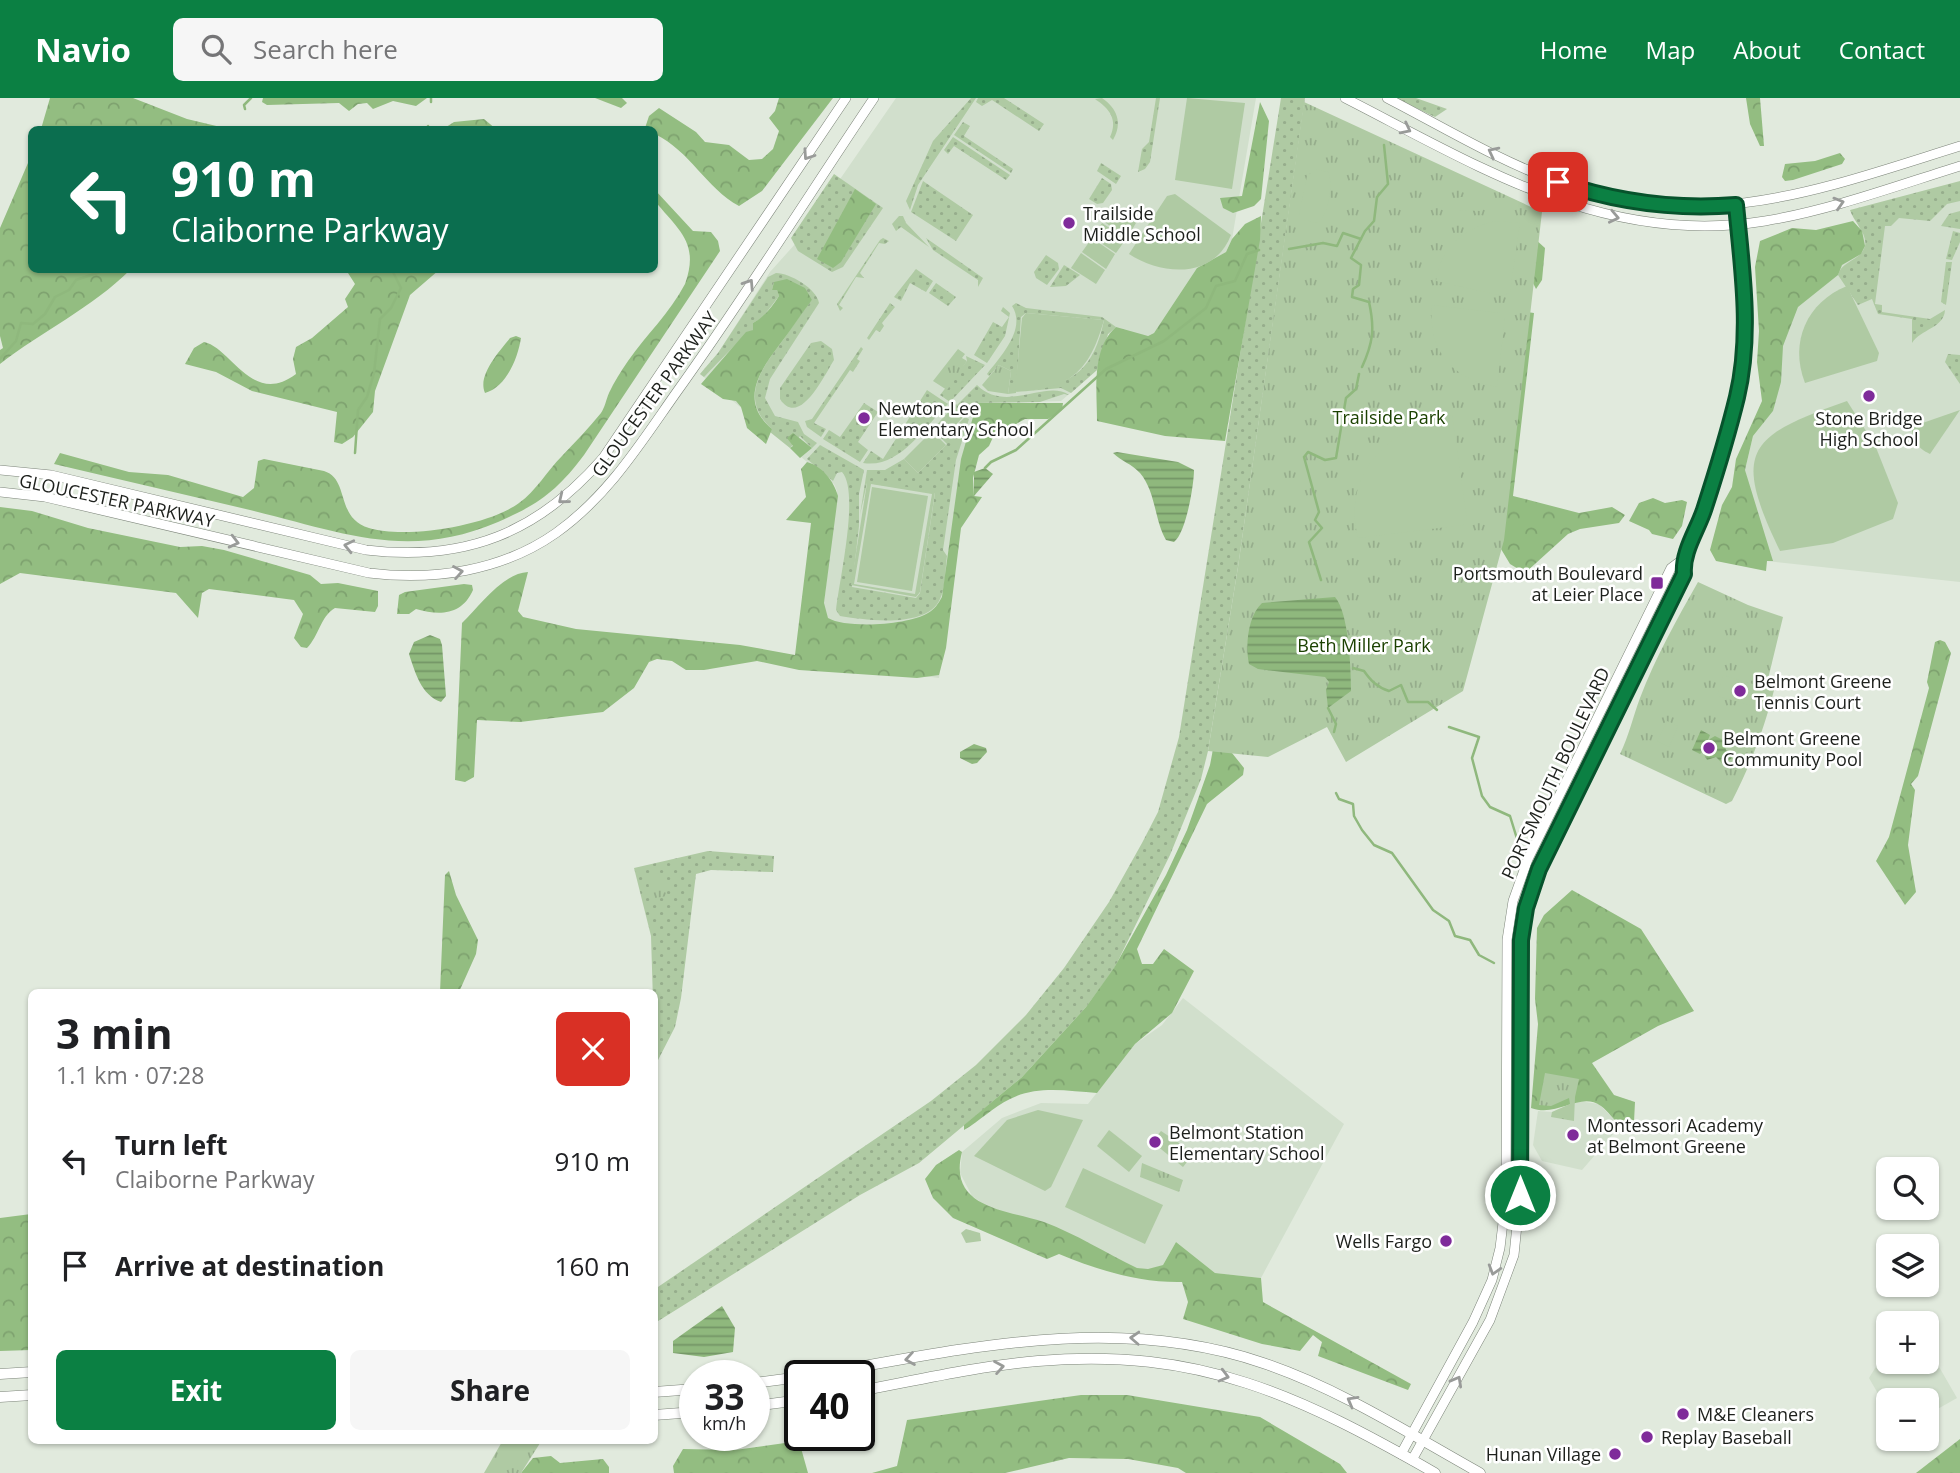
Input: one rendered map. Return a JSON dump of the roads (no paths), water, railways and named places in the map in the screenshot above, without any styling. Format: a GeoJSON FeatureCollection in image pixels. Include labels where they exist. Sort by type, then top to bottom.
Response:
{"type":"FeatureCollection","features":[{"type":"Feature","properties":{"kind":"main road","name":"GLOUCESTER PARKWAY"},"geometry":{"type":"LineString","coordinates":[[0,470],[51,475],[366,550],[418,554],[439,552],[506,534],[561,501],[603,458],[846,98]]}},
{"type":"Feature","properties":{"kind":"main road","name":"GLOUCESTER PARKWAY"},"geometry":{"type":"LineString","coordinates":[[0,492],[45,497],[369,573],[412,576],[452,573],[513,555],[555,534],[580,514],[614,480],[711,344],[874,98]]}},
{"type":"Feature","properties":{"kind":"main road"},"geometry":{"type":"LineString","coordinates":[[1345,98],[1509,181],[1566,205],[1660,224],[1738,225],[1802,214],[1960,166]]}},
{"type":"Feature","properties":{"kind":"main road"},"geometry":{"type":"LineString","coordinates":[[1387,98],[1518,165],[1578,189],[1654,205],[1736,205],[1813,191],[1960,146]]}},
{"type":"Feature","properties":{"kind":"main road","name":"PORTSMOUTH BOULEVARD"},"geometry":{"type":"LineString","coordinates":[[1412,1460],[1490,1320],[1514,1255],[1520,1195],[1521,940],[1532,887],[1684,574],[1683,559],[1706,503],[1741,373],[1745,321],[1736,205]]}},
{"type":"Feature","properties":{"kind":"main road","name":"PORTSMOUTH BOULEVARD"},"geometry":{"type":"LineString","coordinates":[[1401,1454],[1477,1315],[1500,1248],[1506,1197],[1507,940],[1513,901],[1524,869],[1651,608],[1671,568],[1683,559]]}},
{"type":"Feature","properties":{"kind":"main road"},"geometry":{"type":"LineString","coordinates":[[875,1365],[1012,1341],[1098,1336],[1151,1339],[1261,1362],[1339,1394],[1480,1473]]}},
{"type":"Feature","properties":{"kind":"main road"},"geometry":{"type":"LineString","coordinates":[[875,1388],[1037,1361],[1085,1358],[1173,1364],[1224,1375],[1280,1393],[1435,1473]]}},
{"type":"Feature","properties":{"kind":"main road"},"geometry":{"type":"LineString","coordinates":[[0,1374],[28,1372]]}},
{"type":"Feature","properties":{"kind":"main road"},"geometry":{"type":"LineString","coordinates":[[658,1392],[679,1390]]}},
{"type":"Feature","properties":{"kind":"main road"},"geometry":{"type":"LineString","coordinates":[[0,1397],[28,1395]]}},
{"type":"Feature","properties":{"kind":"main road"},"geometry":{"type":"LineString","coordinates":[[658,1415],[679,1413]]}},
{"type":"Feature","properties":{"kind":"waterway"},"geometry":{"type":"LineString","coordinates":[[245,109],[244,105],[251,98]]}},
{"type":"Feature","properties":{"kind":"waterway"},"geometry":{"type":"LineString","coordinates":[[1362,367],[1371,343],[1372,320],[1369,302],[1352,297],[1353,289],[1359,285],[1361,265],[1351,258],[1365,231],[1374,221],[1377,197],[1388,184],[1384,145]]}},
{"type":"Feature","properties":{"kind":"waterway"},"geometry":{"type":"LineString","coordinates":[[1289,249],[1323,243],[1337,246],[1343,233],[1361,239]]}},
{"type":"Feature","properties":{"kind":"waterway"},"geometry":{"type":"LineString","coordinates":[[985,468],[991,462],[1016,450],[1106,369],[1164,341],[1206,308],[1216,286],[1235,281],[1247,254],[1259,250]]}},
{"type":"Feature","properties":{"kind":"waterway"},"geometry":{"type":"LineString","coordinates":[[0,359],[16,341],[21,323],[33,324],[45,314],[55,297],[69,290],[76,280],[97,273]]}},
{"type":"Feature","properties":{"kind":"waterway"},"geometry":{"type":"LineString","coordinates":[[355,453],[358,410],[367,397],[374,373],[380,319],[391,308],[401,288],[394,273]]}},
{"type":"Feature","properties":{"kind":"waterway"},"geometry":{"type":"LineString","coordinates":[[1321,580],[1309,542],[1322,528],[1315,520],[1319,512],[1304,457],[1308,452],[1325,460],[1336,458],[1346,398],[1356,389],[1359,374]]}},
{"type":"Feature","properties":{"kind":"waterway"},"geometry":{"type":"LineString","coordinates":[[1353,668],[1364,671],[1381,688],[1389,691],[1401,685],[1408,702],[1428,702],[1437,710]]}},
{"type":"Feature","properties":{"kind":"waterway"},"geometry":{"type":"LineString","coordinates":[[1328,708],[1336,724],[1334,732]]}},
{"type":"Feature","properties":{"kind":"waterway"},"geometry":{"type":"LineString","coordinates":[[1449,727],[1479,737],[1472,758],[1482,796],[1490,807],[1510,816],[1518,842]]}},
{"type":"Feature","properties":{"kind":"waterway"},"geometry":{"type":"LineString","coordinates":[[1336,793],[1339,799],[1353,804],[1354,816],[1362,830],[1374,845],[1392,853],[1433,910],[1449,921],[1455,936],[1470,940],[1479,955],[1494,963]]}},
{"type":"Feature","properties":{"kind":"place","name":"Trailside Middle School"},"geometry":{"type":"Point","coordinates":[1069,223]}},
{"type":"Feature","properties":{"kind":"place","name":"Stone Bridge High School"},"geometry":{"type":"Point","coordinates":[1869,396]}},
{"type":"Feature","properties":{"kind":"place","name":"Newton-Lee Elementary School"},"geometry":{"type":"Point","coordinates":[864,418]}},
{"type":"Feature","properties":{"kind":"place","name":"Portsmouth Boulevard at Leier Place"},"geometry":{"type":"Point","coordinates":[1657,583]}},
{"type":"Feature","properties":{"kind":"place","name":"Belmont Greene Tennis Court"},"geometry":{"type":"Point","coordinates":[1740,691]}},
{"type":"Feature","properties":{"kind":"place","name":"Belmont Greene Community Pool"},"geometry":{"type":"Point","coordinates":[1709,748]}},
{"type":"Feature","properties":{"kind":"place","name":"Montessori Academy at Belmont Greene"},"geometry":{"type":"Point","coordinates":[1573,1135]}},
{"type":"Feature","properties":{"kind":"place","name":"Belmont Station Elementary School"},"geometry":{"type":"Point","coordinates":[1155,1142]}},
{"type":"Feature","properties":{"kind":"place","name":"Wells Fargo"},"geometry":{"type":"Point","coordinates":[1446,1241]}},
{"type":"Feature","properties":{"kind":"place","name":"M&E Cleaners"},"geometry":{"type":"Point","coordinates":[1683,1414]}},
{"type":"Feature","properties":{"kind":"place","name":"Replay Baseball"},"geometry":{"type":"Point","coordinates":[1647,1437]}},
{"type":"Feature","properties":{"kind":"place","name":"Hunan Village"},"geometry":{"type":"Point","coordinates":[1615,1454]}},
{"type":"Feature","properties":{"kind":"park label","name":"Trailside Park"},"geometry":{"type":"Point","coordinates":[1389,417]}},
{"type":"Feature","properties":{"kind":"park label","name":"Beth Miller Park"},"geometry":{"type":"Point","coordinates":[1364,645]}}]}
